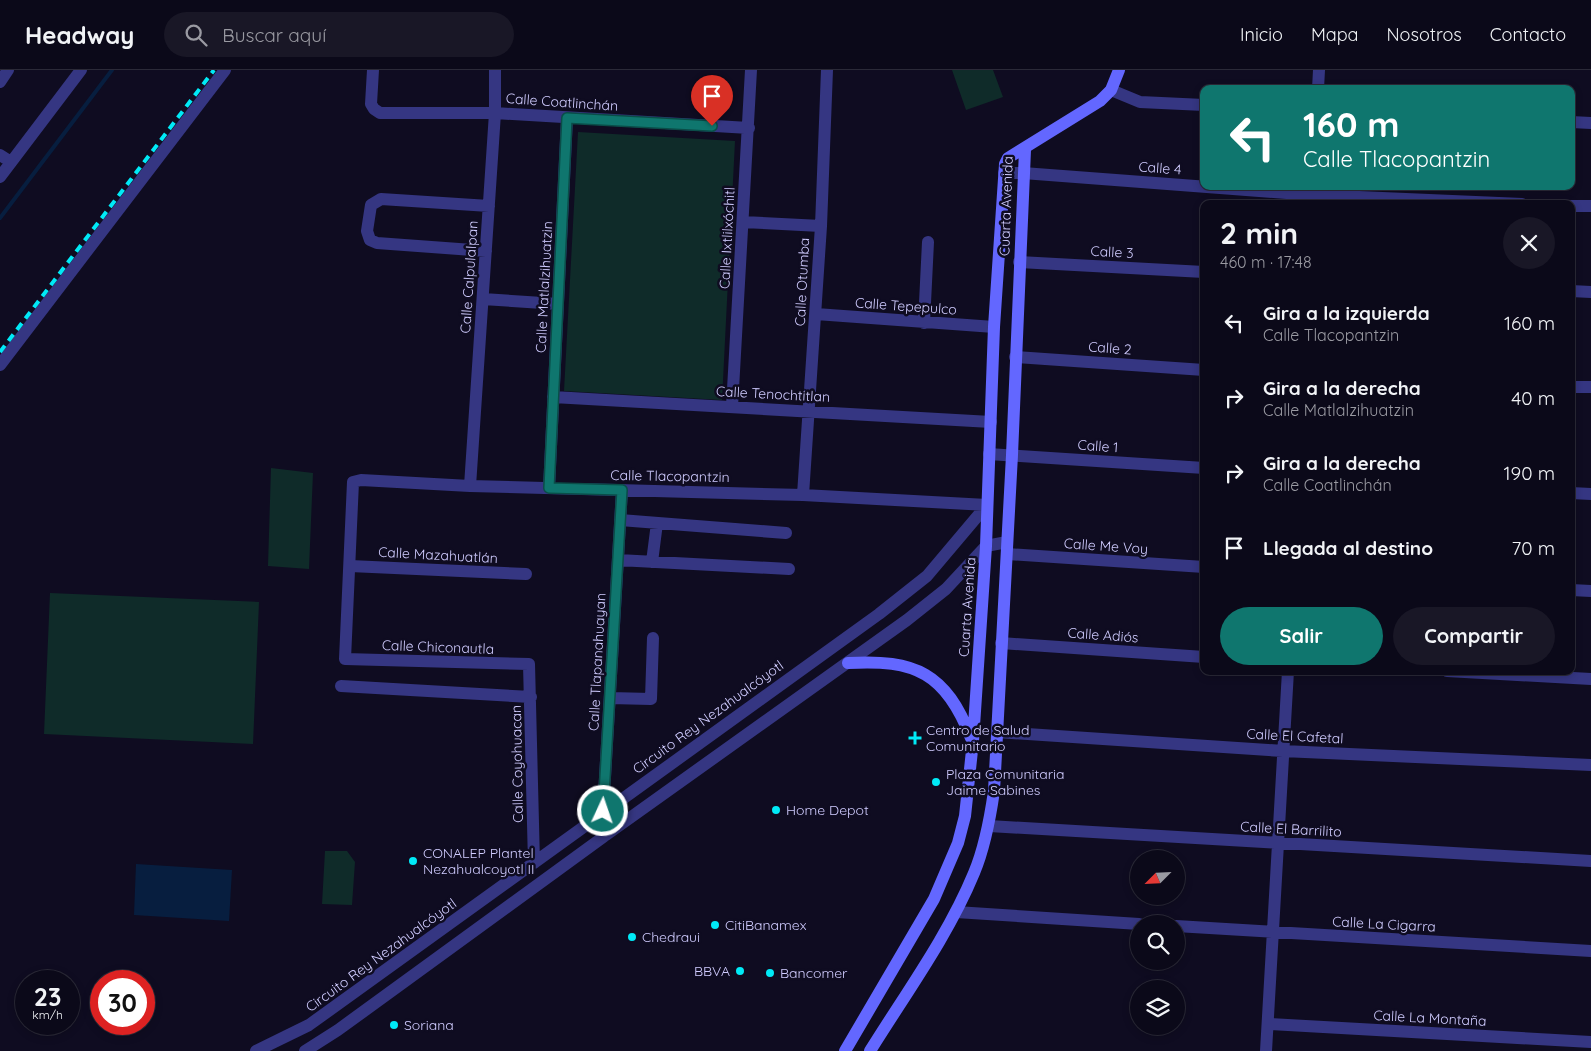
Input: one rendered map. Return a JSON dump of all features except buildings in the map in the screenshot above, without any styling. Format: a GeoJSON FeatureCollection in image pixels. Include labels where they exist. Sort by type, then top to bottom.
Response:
{"type":"FeatureCollection","features":[{"type":"Feature","properties":{"kind":"main road"},"geometry":{"type":"LineString","coordinates":[[1025,150],[1100,101],[1111,90],[1119,70]]}},
{"type":"Feature","properties":{"kind":"main road","name":"Cuarta Avenida"},"geometry":{"type":"LineString","coordinates":[[870,1051],[956,912],[974,872],[989,826],[994,792],[1012,455],[1025,150]]}},
{"type":"Feature","properties":{"kind":"main road","name":"Cuarta Avenida"},"geometry":{"type":"LineString","coordinates":[[845,1051],[934,898],[958,844],[968,793],[973,741],[986,546],[994,327],[1004,174],[1008,158],[1025,150]]}},
{"type":"Feature","properties":{"kind":"main road"},"geometry":{"type":"LineString","coordinates":[[848,663],[899,663],[925,673],[948,693],[957,706],[973,741]]}},
{"type":"Feature","properties":{"kind":"main road"},"geometry":{"type":"LineString","coordinates":[[867,1012],[886,1026]]}},
{"type":"Feature","properties":{"kind":"street"},"geometry":{"type":"LineString","coordinates":[[0,82],[8,70]]}},
{"type":"Feature","properties":{"kind":"street"},"geometry":{"type":"LineString","coordinates":[[0,177],[6,159],[81,70]]}},
{"type":"Feature","properties":{"kind":"street"},"geometry":{"type":"LineString","coordinates":[[0,365],[225,70]]}},
{"type":"Feature","properties":{"kind":"street","name":"Calle Coatlinchán"},"geometry":{"type":"LineString","coordinates":[[373,70],[371,98],[374,109],[380,113],[495,113],[749,128]]}},
{"type":"Feature","properties":{"kind":"street","name":"Calle Calpulalpan"},"geometry":{"type":"LineString","coordinates":[[470,486],[495,113],[495,70]]}},
{"type":"Feature","properties":{"kind":"street","name":"Calle Ixtlilxóchitl"},"geometry":{"type":"LineString","coordinates":[[732,407],[751,70]]}},
{"type":"Feature","properties":{"kind":"street","name":"Calle Otumba"},"geometry":{"type":"LineString","coordinates":[[803,495],[821,226],[827,70]]}},
{"type":"Feature","properties":{"kind":"street"},"geometry":{"type":"LineString","coordinates":[[1318,85],[1319,70]]}},
{"type":"Feature","properties":{"kind":"street"},"geometry":{"type":"LineString","coordinates":[[1111,90],[1140,102],[1200,105]]}},
{"type":"Feature","properties":{"kind":"street","name":"Calle Matlalzihuatzin"},"geometry":{"type":"LineString","coordinates":[[549,488],[567,118]]}},
{"type":"Feature","properties":{"kind":"street"},"geometry":{"type":"LineString","coordinates":[[1575,122],[1591,123]]}},
{"type":"Feature","properties":{"kind":"street","name":"Calle 4"},"geometry":{"type":"LineString","coordinates":[[1004,174],[1023,173],[1200,186]]}},
{"type":"Feature","properties":{"kind":"street","name":"Calle 4"},"geometry":{"type":"LineString","coordinates":[[1247,190],[1429,200]]}},
{"type":"Feature","properties":{"kind":"street"},"geometry":{"type":"LineString","coordinates":[[486,251],[377,243],[370,240],[368,231],[370,208],[377,200],[489,206]]}},
{"type":"Feature","properties":{"kind":"street"},"geometry":{"type":"LineString","coordinates":[[1575,206],[1591,206]]}},
{"type":"Feature","properties":{"kind":"street"},"geometry":{"type":"LineString","coordinates":[[743,222],[821,226]]}},
{"type":"Feature","properties":{"kind":"street"},"geometry":{"type":"LineString","coordinates":[[924,323],[928,242]]}},
{"type":"Feature","properties":{"kind":"street","name":"Calle 3"},"geometry":{"type":"LineString","coordinates":[[1019,262],[1200,272]]}},
{"type":"Feature","properties":{"kind":"street"},"geometry":{"type":"LineString","coordinates":[[1575,292],[1591,292]]}},
{"type":"Feature","properties":{"kind":"street"},"geometry":{"type":"LineString","coordinates":[[482,299],[558,304]]}},
{"type":"Feature","properties":{"kind":"street","name":"Calle Tepepulco"},"geometry":{"type":"LineString","coordinates":[[816,314],[994,327]]}},
{"type":"Feature","properties":{"kind":"street","name":"Calle 2"},"geometry":{"type":"LineString","coordinates":[[1015,357],[1200,370]]}},
{"type":"Feature","properties":{"kind":"street"},"geometry":{"type":"LineString","coordinates":[[1575,386],[1591,387]]}},
{"type":"Feature","properties":{"kind":"street","name":"Calle Tenochtitlan"},"geometry":{"type":"LineString","coordinates":[[553,398],[991,422]]}},
{"type":"Feature","properties":{"kind":"street","name":"Calle 1"},"geometry":{"type":"LineString","coordinates":[[989,454],[1200,468]]}},
{"type":"Feature","properties":{"kind":"street","name":"Calle Tlacopantzin"},"geometry":{"type":"LineString","coordinates":[[350,566],[353,482],[361,480],[470,486],[803,495],[988,505]]}},
{"type":"Feature","properties":{"kind":"street","name":"Calle Tlapanahuayan"},"geometry":{"type":"LineString","coordinates":[[606,835],[603,811],[622,490]]}},
{"type":"Feature","properties":{"kind":"street"},"geometry":{"type":"LineString","coordinates":[[1575,493],[1591,494]]}},
{"type":"Feature","properties":{"kind":"street","name":"Circuito Rey Nezahualcóyotl"},"geometry":{"type":"LineString","coordinates":[[256,1051],[309,1025],[909,591],[942,560],[988,505]]}},
{"type":"Feature","properties":{"kind":"street"},"geometry":{"type":"LineString","coordinates":[[620,520],[786,533]]}},
{"type":"Feature","properties":{"kind":"street"},"geometry":{"type":"LineString","coordinates":[[652,562],[657,523]]}},
{"type":"Feature","properties":{"kind":"street"},"geometry":{"type":"LineString","coordinates":[[305,1051],[338,1030],[606,835],[848,663],[930,602],[986,546],[1007,548]]}},
{"type":"Feature","properties":{"kind":"street","name":"Calle Me Voy"},"geometry":{"type":"LineString","coordinates":[[1007,548],[1200,567]]}},
{"type":"Feature","properties":{"kind":"street"},"geometry":{"type":"LineString","coordinates":[[618,560],[789,569]]}},
{"type":"Feature","properties":{"kind":"street","name":"Calle Mazahuatlán"},"geometry":{"type":"LineString","coordinates":[[350,566],[526,574]]}},
{"type":"Feature","properties":{"kind":"street","name":"Calle Chiconautla"},"geometry":{"type":"LineString","coordinates":[[350,566],[345,659],[530,664]]}},
{"type":"Feature","properties":{"kind":"street"},"geometry":{"type":"LineString","coordinates":[[1575,590],[1591,591]]}},
{"type":"Feature","properties":{"kind":"street"},"geometry":{"type":"LineString","coordinates":[[610,698],[651,699],[653,638]]}},
{"type":"Feature","properties":{"kind":"street","name":"Calle Adiós"},"geometry":{"type":"LineString","coordinates":[[1001,643],[1200,657]]}},
{"type":"Feature","properties":{"kind":"street","name":"Calle Coyohuacan"},"geometry":{"type":"LineString","coordinates":[[530,664],[534,863]]}},
{"type":"Feature","properties":{"kind":"street"},"geometry":{"type":"LineString","coordinates":[[1266,1051],[1288,675]]}},
{"type":"Feature","properties":{"kind":"street"},"geometry":{"type":"LineString","coordinates":[[1518,675],[1591,679]]}},
{"type":"Feature","properties":{"kind":"street"},"geometry":{"type":"LineString","coordinates":[[341,686],[531,697]]}},
{"type":"Feature","properties":{"kind":"street","name":"Calle El Cafetal"},"geometry":{"type":"LineString","coordinates":[[997,732],[1283,752],[1591,765]]}},
{"type":"Feature","properties":{"kind":"street"},"geometry":{"type":"LineString","coordinates":[[656,773],[670,790]]}},
{"type":"Feature","properties":{"kind":"street","name":"Calle El Barrilito"},"geometry":{"type":"LineString","coordinates":[[989,826],[1591,861]]}},
{"type":"Feature","properties":{"kind":"street"},"geometry":{"type":"LineString","coordinates":[[956,912],[1130,923]]}},
{"type":"Feature","properties":{"kind":"street","name":"Calle La Cigarra"},"geometry":{"type":"LineString","coordinates":[[1185,927],[1591,951]]}},
{"type":"Feature","properties":{"kind":"street","name":"Calle La Montaña"},"geometry":{"type":"LineString","coordinates":[[1268,1024],[1591,1042]]}},
{"type":"Feature","properties":{"kind":"green space"},"geometry":{"type":"Polygon","coordinates":[[[952,70],[993,70],[1003,97],[966,110],[952,70]]]}},
{"type":"Feature","properties":{"kind":"green space"},"geometry":{"type":"Polygon","coordinates":[[[578,132],[735,141],[722,400],[564,391],[578,132]]]}},
{"type":"Feature","properties":{"kind":"green space"},"geometry":{"type":"Polygon","coordinates":[[[271,468],[313,473],[309,569],[268,566],[271,468]]]}},
{"type":"Feature","properties":{"kind":"green space"},"geometry":{"type":"Polygon","coordinates":[[[50,593],[259,602],[253,744],[44,734],[50,593]]]}},
{"type":"Feature","properties":{"kind":"green space"},"geometry":{"type":"Polygon","coordinates":[[[325,851],[347,851],[355,862],[352,905],[322,904],[325,851]]]}},
{"type":"Feature","properties":{"kind":"water"},"geometry":{"type":"Polygon","coordinates":[[[136,864],[232,870],[229,921],[134,915],[136,864]]]}},
{"type":"Feature","properties":{"kind":"waterway"},"geometry":{"type":"LineString","coordinates":[[0,218],[112,70]]}},
{"type":"Feature","properties":{"kind":"railway"},"geometry":{"type":"LineString","coordinates":[[0,352],[214,70]]}},
{"type":"Feature","properties":{"kind":"place","name":"Centro de Salud Comunitario"},"geometry":{"type":"Point","coordinates":[915,738]}},
{"type":"Feature","properties":{"kind":"place","name":"Plaza Comunitaria Jaime Sabines"},"geometry":{"type":"Point","coordinates":[936,782]}},
{"type":"Feature","properties":{"kind":"place","name":"Home Depot"},"geometry":{"type":"Point","coordinates":[776,810]}},
{"type":"Feature","properties":{"kind":"place","name":"CONALEP Plantel Nezahualcoyotl II"},"geometry":{"type":"Point","coordinates":[413,861]}},
{"type":"Feature","properties":{"kind":"place","name":"CitiBanamex"},"geometry":{"type":"Point","coordinates":[715,925]}},
{"type":"Feature","properties":{"kind":"place","name":"Chedraui"},"geometry":{"type":"Point","coordinates":[632,937]}},
{"type":"Feature","properties":{"kind":"place","name":"BBVA"},"geometry":{"type":"Point","coordinates":[740,971]}},
{"type":"Feature","properties":{"kind":"place","name":"Bancomer"},"geometry":{"type":"Point","coordinates":[770,973]}},
{"type":"Feature","properties":{"kind":"place","name":"Soriana"},"geometry":{"type":"Point","coordinates":[394,1025]}},
{"type":"Feature","properties":{"kind":"route"},"geometry":{"type":"LineString","coordinates":[[603,811],[622,490],[549,488],[567,118],[712,126]]}}]}
